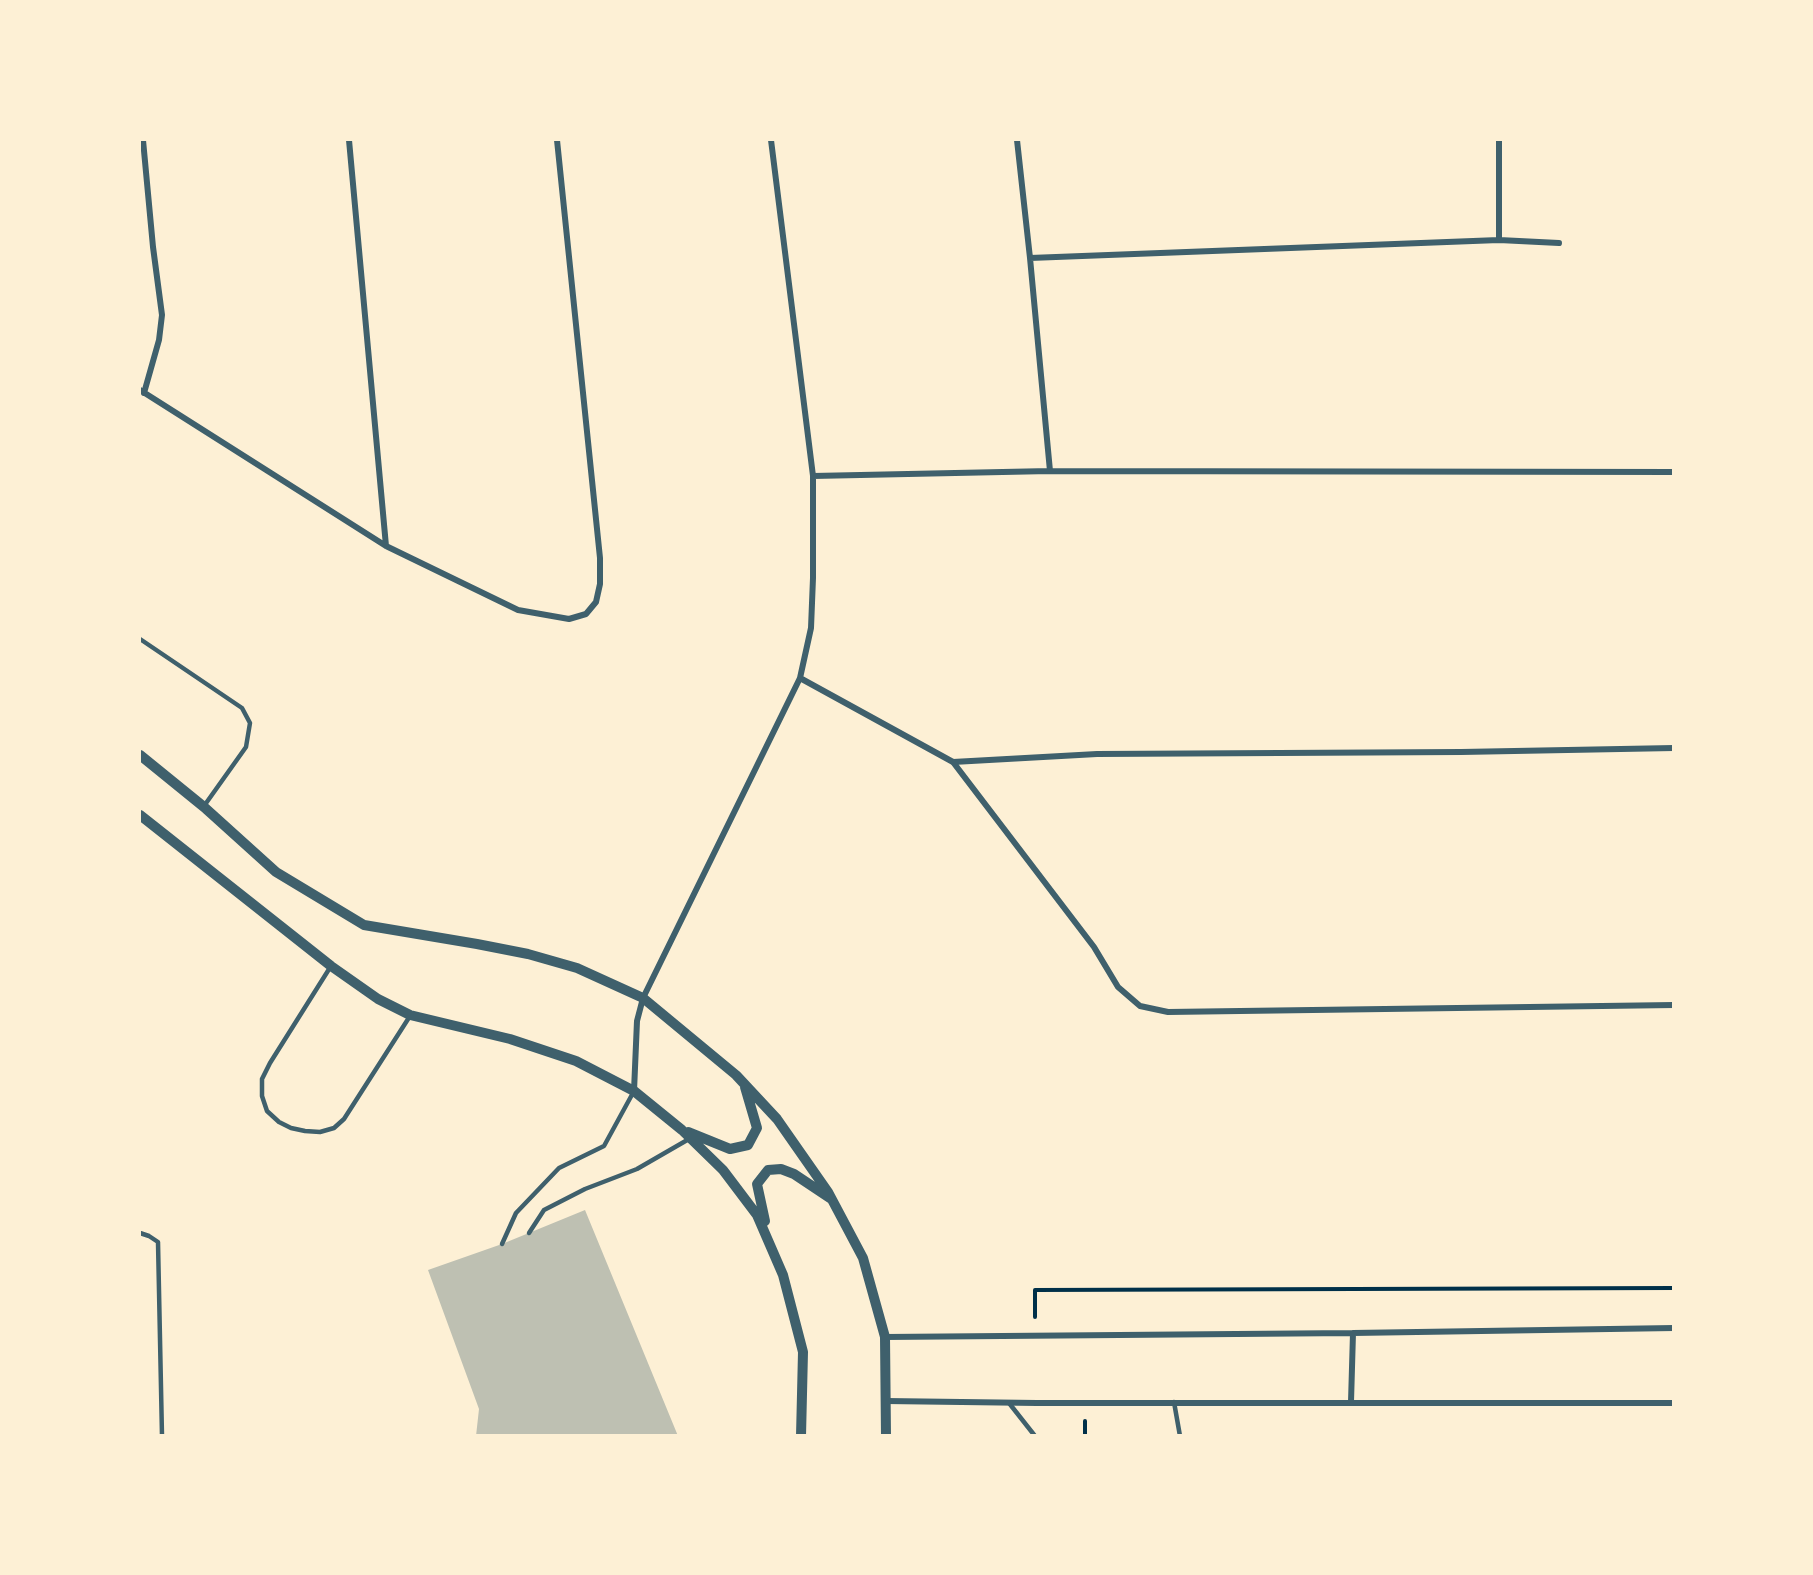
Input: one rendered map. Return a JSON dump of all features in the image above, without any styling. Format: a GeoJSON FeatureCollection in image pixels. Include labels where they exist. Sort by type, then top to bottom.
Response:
{"type":"FeatureCollection","features":[{"type":"Feature","properties":{"kind":"street"},"geometry":{"type":"LineString","coordinates":[[143,140],[162,315],[159,340],[142,391],[386,546],[518,610],[569,619],[586,614],[596,602],[600,584],[600,558],[557,140]]}},
{"type":"Feature","properties":{"kind":"street"},"geometry":{"type":"LineString","coordinates":[[349,140],[386,546]]}},
{"type":"Feature","properties":{"kind":"street"},"geometry":{"type":"LineString","coordinates":[[634,1091],[637,1021],[644,998],[800,678],[811,628],[813,476],[771,140]]}},
{"type":"Feature","properties":{"kind":"street"},"geometry":{"type":"LineString","coordinates":[[1017,140],[1050,471]]}},
{"type":"Feature","properties":{"kind":"street"},"geometry":{"type":"LineString","coordinates":[[1499,140],[1499,240]]}},
{"type":"Feature","properties":{"kind":"street"},"geometry":{"type":"LineString","coordinates":[[1030,258],[1499,240],[1559,243]]}},
{"type":"Feature","properties":{"kind":"street"},"geometry":{"type":"LineString","coordinates":[[813,476],[1050,471],[1674,472]]}},
{"type":"Feature","properties":{"kind":"street"},"geometry":{"type":"LineString","coordinates":[[800,678],[953,762],[1094,947],[1118,987],[1140,1006],[1168,1012],[1674,1005]]}},
{"type":"Feature","properties":{"kind":"street"},"geometry":{"type":"LineString","coordinates":[[953,762],[1097,754],[1674,748]]}},
{"type":"Feature","properties":{"kind":"street"},"geometry":{"type":"LineString","coordinates":[[140,755],[204,807],[276,872],[364,925],[528,954],[577,968],[644,998],[736,1075],[777,1119],[832,1199],[863,1258],[885,1337],[886,1436]]}},
{"type":"Feature","properties":{"kind":"street"},"geometry":{"type":"LineString","coordinates":[[140,815],[331,966],[378,999],[410,1015],[510,1039],[576,1061],[634,1091],[691,1138],[723,1170],[758,1215],[783,1275],[803,1352],[801,1436]]}},
{"type":"Feature","properties":{"kind":"street"},"geometry":{"type":"LineString","coordinates":[[682,1130],[730,1149],[748,1145],[757,1128],[744,1084]]}},
{"type":"Feature","properties":{"kind":"street"},"geometry":{"type":"LineString","coordinates":[[769,1242],[757,1184],[768,1170],[781,1169],[794,1174],[832,1199]]}},
{"type":"Feature","properties":{"kind":"street"},"geometry":{"type":"LineString","coordinates":[[885,1337],[1353,1334],[1674,1328]]}},
{"type":"Feature","properties":{"kind":"street"},"geometry":{"type":"LineString","coordinates":[[1351,1402],[1353,1334]]}},
{"type":"Feature","properties":{"kind":"street"},"geometry":{"type":"LineString","coordinates":[[886,1401],[1674,1403]]}},
{"type":"Feature","properties":{"kind":"lane"},"geometry":{"type":"LineString","coordinates":[[140,639],[242,708],[250,723],[246,747],[204,807]]}},
{"type":"Feature","properties":{"kind":"lane"},"geometry":{"type":"LineString","coordinates":[[331,966],[262,1079],[262,1096],[267,1111],[279,1122],[305,1131],[320,1132],[334,1128],[344,1119],[410,1015]]}},
{"type":"Feature","properties":{"kind":"lane"},"geometry":{"type":"LineString","coordinates":[[502,1244],[516,1213],[559,1168],[604,1146],[634,1091]]}},
{"type":"Feature","properties":{"kind":"lane"},"geometry":{"type":"LineString","coordinates":[[529,1233],[544,1210],[585,1189],[637,1169],[691,1138]]}},
{"type":"Feature","properties":{"kind":"lane"},"geometry":{"type":"LineString","coordinates":[[140,1233],[158,1242],[162,1436]]}},
{"type":"Feature","properties":{"kind":"lane"},"geometry":{"type":"LineString","coordinates":[[1174,1402],[1180,1436]]}},
{"type":"Feature","properties":{"kind":"lane"},"geometry":{"type":"LineString","coordinates":[[1009,1403],[1035,1436]]}},
{"type":"Feature","properties":{"kind":"path"},"geometry":{"type":"LineString","coordinates":[[1036,1337],[1035,1290],[1674,1288]]}},
{"type":"Feature","properties":{"kind":"building"},"geometry":{"type":"Polygon","coordinates":[[[585,1210],[678,1436],[476,1436],[479,1409],[428,1270],[502,1244],[585,1210]]]}}]}
